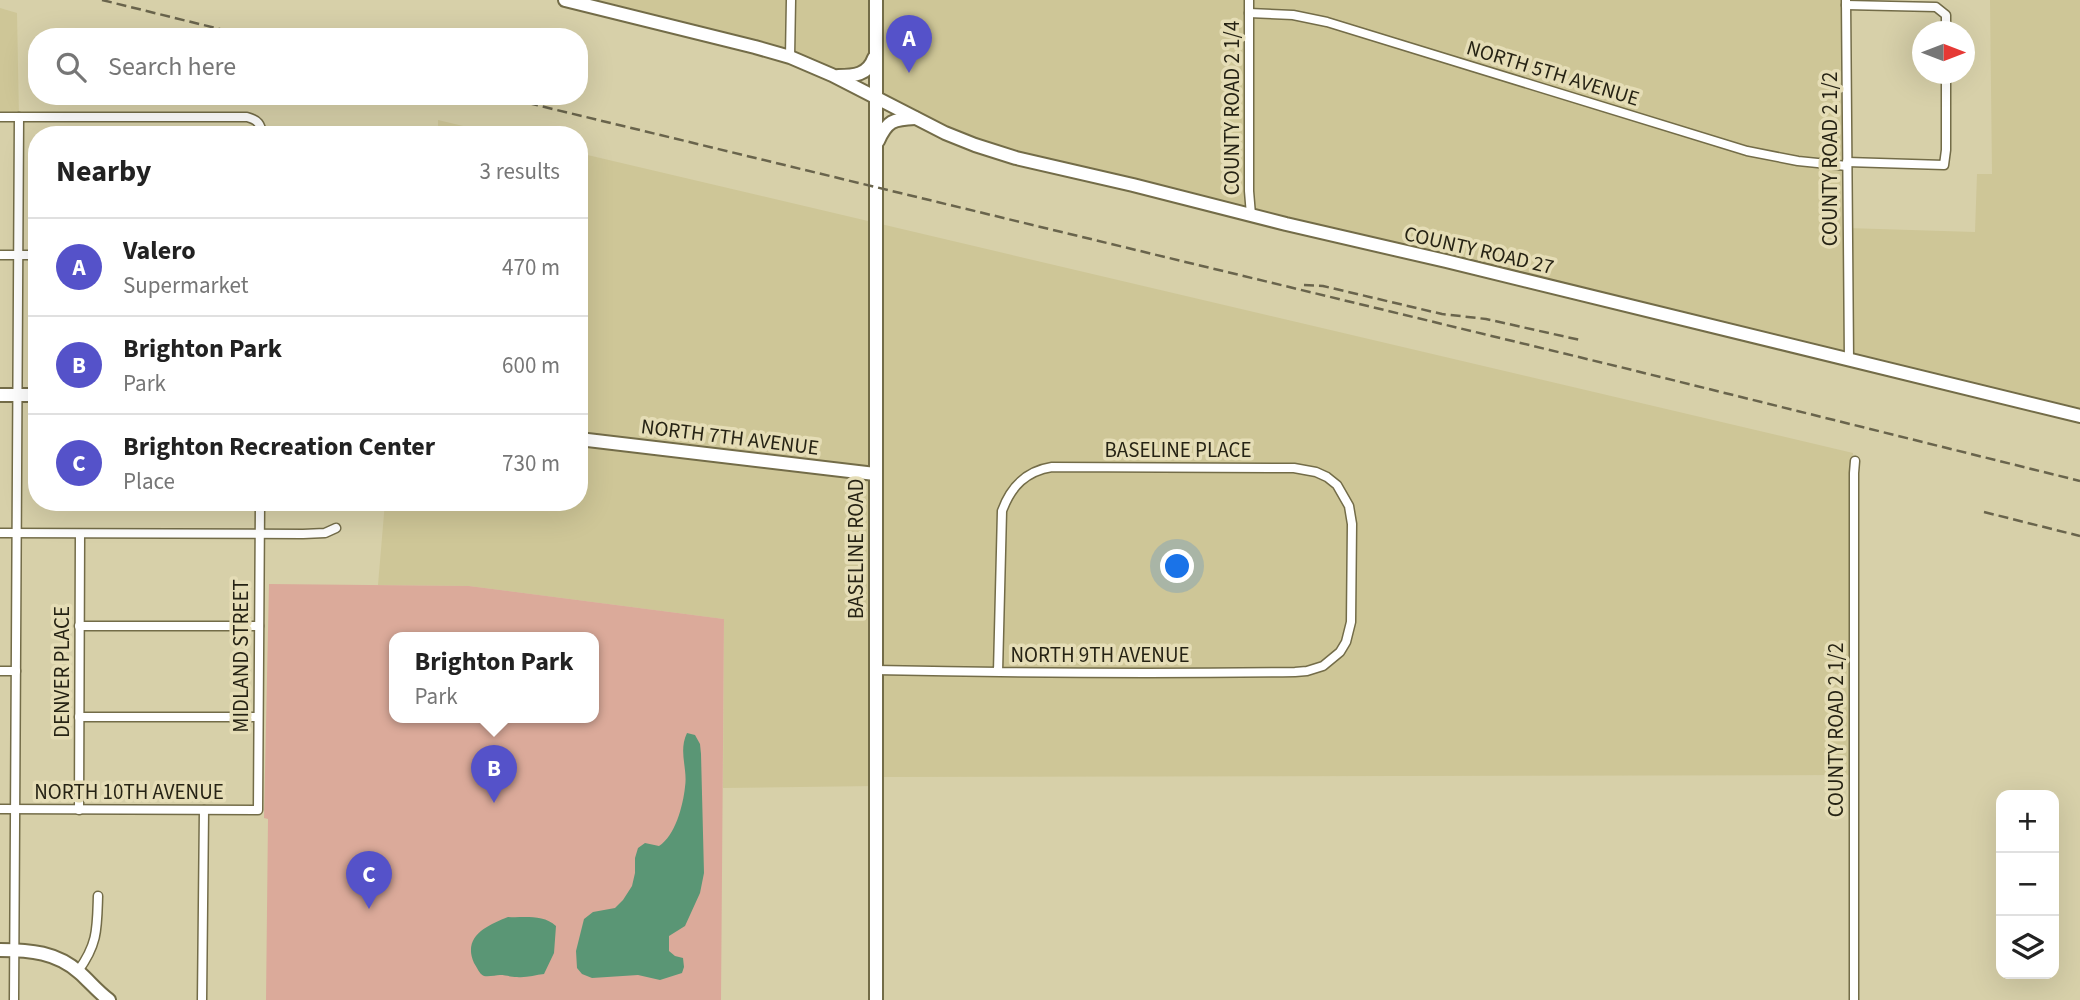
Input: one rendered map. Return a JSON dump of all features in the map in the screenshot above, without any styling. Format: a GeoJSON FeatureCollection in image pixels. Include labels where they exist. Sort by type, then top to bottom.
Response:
{"type":"FeatureCollection","features":[{"type":"Feature","properties":{"kind":"street","name":"COUNTY ROAD 27"},"geometry":{"type":"LineString","coordinates":[[565,0],[790,57],[975,145],[1016,158],[2080,416]]}},
{"type":"Feature","properties":{"kind":"street"},"geometry":{"type":"LineString","coordinates":[[790,57],[791,0]]}},
{"type":"Feature","properties":{"kind":"street","name":"BASELINE ROAD"},"geometry":{"type":"LineString","coordinates":[[876,0],[876,1000]]}},
{"type":"Feature","properties":{"kind":"street","name":"COUNTY ROAD 2 1/4"},"geometry":{"type":"LineString","coordinates":[[1249,0],[1251,215]]}},
{"type":"Feature","properties":{"kind":"street"},"geometry":{"type":"LineString","coordinates":[[1846,2],[1936,6],[1946,15],[1946,21]]}},
{"type":"Feature","properties":{"kind":"street","name":"COUNTY ROAD 2 1/2"},"geometry":{"type":"LineString","coordinates":[[1846,2],[1849,360]]}},
{"type":"Feature","properties":{"kind":"street","name":"NORTH 5TH AVENUE"},"geometry":{"type":"LineString","coordinates":[[1249,13],[1293,15],[1327,22],[1747,151],[1798,161],[1944,165],[1946,84]]}},
{"type":"Feature","properties":{"kind":"street"},"geometry":{"type":"LineString","coordinates":[[834,76],[856,76],[871,68],[876,55]]}},
{"type":"Feature","properties":{"kind":"street"},"geometry":{"type":"LineString","coordinates":[[0,117],[247,117],[257,121],[259,126]]}},
{"type":"Feature","properties":{"kind":"street"},"geometry":{"type":"LineString","coordinates":[[14,1000],[7,950],[15,809],[19,117]]}},
{"type":"Feature","properties":{"kind":"street"},"geometry":{"type":"LineString","coordinates":[[876,145],[888,124],[897,119],[915,118]]}},
{"type":"Feature","properties":{"kind":"street"},"geometry":{"type":"LineString","coordinates":[[0,255],[28,255]]}},
{"type":"Feature","properties":{"kind":"street"},"geometry":{"type":"LineString","coordinates":[[0,395],[28,395]]}},
{"type":"Feature","properties":{"kind":"street","name":"NORTH 7TH AVENUE"},"geometry":{"type":"LineString","coordinates":[[588,440],[875,474]]}},
{"type":"Feature","properties":{"kind":"street","name":"COUNTY ROAD 2 1/2"},"geometry":{"type":"LineString","coordinates":[[1854,1000],[1855,461]]}},
{"type":"Feature","properties":{"kind":"street","name":"BASELINE PLACE"},"geometry":{"type":"LineString","coordinates":[[998,672],[1002,511],[1006,499],[1018,482],[1030,473],[1052,467],[1294,468],[1316,471],[1327,477],[1337,485],[1349,506],[1352,524],[1351,622],[1346,642],[1340,652],[1323,666]]}},
{"type":"Feature","properties":{"kind":"street","name":"MIDLAND STREET"},"geometry":{"type":"LineString","coordinates":[[258,810],[260,511]]}},
{"type":"Feature","properties":{"kind":"street"},"geometry":{"type":"LineString","coordinates":[[0,533],[319,534],[336,528]]}},
{"type":"Feature","properties":{"kind":"street","name":"DENVER PLACE"},"geometry":{"type":"LineString","coordinates":[[79,810],[80,534]]}},
{"type":"Feature","properties":{"kind":"street"},"geometry":{"type":"LineString","coordinates":[[79,626],[259,625]]}},
{"type":"Feature","properties":{"kind":"street","name":"NORTH 9TH AVENUE"},"geometry":{"type":"LineString","coordinates":[[875,670],[1090,674],[1295,672],[1323,666]]}},
{"type":"Feature","properties":{"kind":"street"},"geometry":{"type":"LineString","coordinates":[[0,671],[16,671]]}},
{"type":"Feature","properties":{"kind":"street"},"geometry":{"type":"LineString","coordinates":[[79,717],[258,717]]}},
{"type":"Feature","properties":{"kind":"street","name":"NORTH 10TH AVENUE"},"geometry":{"type":"LineString","coordinates":[[0,809],[258,810]]}},
{"type":"Feature","properties":{"kind":"street"},"geometry":{"type":"LineString","coordinates":[[202,1000],[204,810]]}},
{"type":"Feature","properties":{"kind":"street"},"geometry":{"type":"LineString","coordinates":[[78,971],[95,940],[98,896]]}},
{"type":"Feature","properties":{"kind":"street"},"geometry":{"type":"LineString","coordinates":[[7,950],[50,955],[67,962],[109,1000]]}},
{"type":"Feature","properties":{"kind":"shaded area"},"geometry":{"type":"Polygon","coordinates":[[[565,0],[1846,0],[1847,228],[1975,232],[1977,174],[1992,174],[1990,0],[2080,0],[2080,416],[1016,158],[876,99],[876,58],[856,76],[565,0]]]}},
{"type":"Feature","properties":{"kind":"shaded area"},"geometry":{"type":"Polygon","coordinates":[[[0,8],[17,13],[19,117],[0,117],[0,8]]]}},
{"type":"Feature","properties":{"kind":"shaded area"},"geometry":{"type":"Polygon","coordinates":[[[438,120],[463,126],[438,126],[438,120]]]}},
{"type":"Feature","properties":{"kind":"shaded area"},"geometry":{"type":"Polygon","coordinates":[[[588,155],[1853,453],[1853,775],[876,777],[876,786],[723,788],[724,619],[469,586],[378,585],[384,511],[588,511],[588,155]]]}},
{"type":"Feature","properties":{"kind":"shaded area"},"geometry":{"type":"Polygon","coordinates":[[[269,584],[469,586],[724,619],[721,1000],[266,1000],[268,819],[264,818],[269,584]]]}},
{"type":"Feature","properties":{"kind":"shaded area"},"geometry":{"type":"Polygon","coordinates":[[[687,733],[695,735],[700,744],[704,873],[700,893],[685,926],[669,936],[669,951],[683,958],[682,973],[660,980],[638,975],[592,978],[582,974],[577,968],[576,951],[584,919],[593,912],[615,908],[623,900],[632,886],[638,848],[645,843],[659,846],[670,835],[677,820],[685,787],[683,747],[687,733]]]}},
{"type":"Feature","properties":{"kind":"shaded area"},"geometry":{"type":"Polygon","coordinates":[[[508,917],[539,918],[556,926],[554,953],[544,974],[524,977],[486,976],[478,970],[471,954],[474,939],[485,928],[508,917]]]}},
{"type":"Feature","properties":{"kind":"railway"},"geometry":{"type":"LineString","coordinates":[[102,0],[216,28]]}},
{"type":"Feature","properties":{"kind":"railway"},"geometry":{"type":"LineString","coordinates":[[536,105],[2080,481]]}},
{"type":"Feature","properties":{"kind":"railway"},"geometry":{"type":"LineString","coordinates":[[1304,285],[1323,286],[1442,314],[1486,319],[1580,340]]}},
{"type":"Feature","properties":{"kind":"railway"},"geometry":{"type":"LineString","coordinates":[[1984,512],[2080,536]]}},
{"type":"Feature","properties":{"kind":"place","name":"Valero"},"geometry":{"type":"Point","coordinates":[909,73]}},
{"type":"Feature","properties":{"kind":"place","name":"Brighton Park"},"geometry":{"type":"Point","coordinates":[494,803]}},
{"type":"Feature","properties":{"kind":"place","name":"Brighton Recreation Center"},"geometry":{"type":"Point","coordinates":[369,909]}}]}
